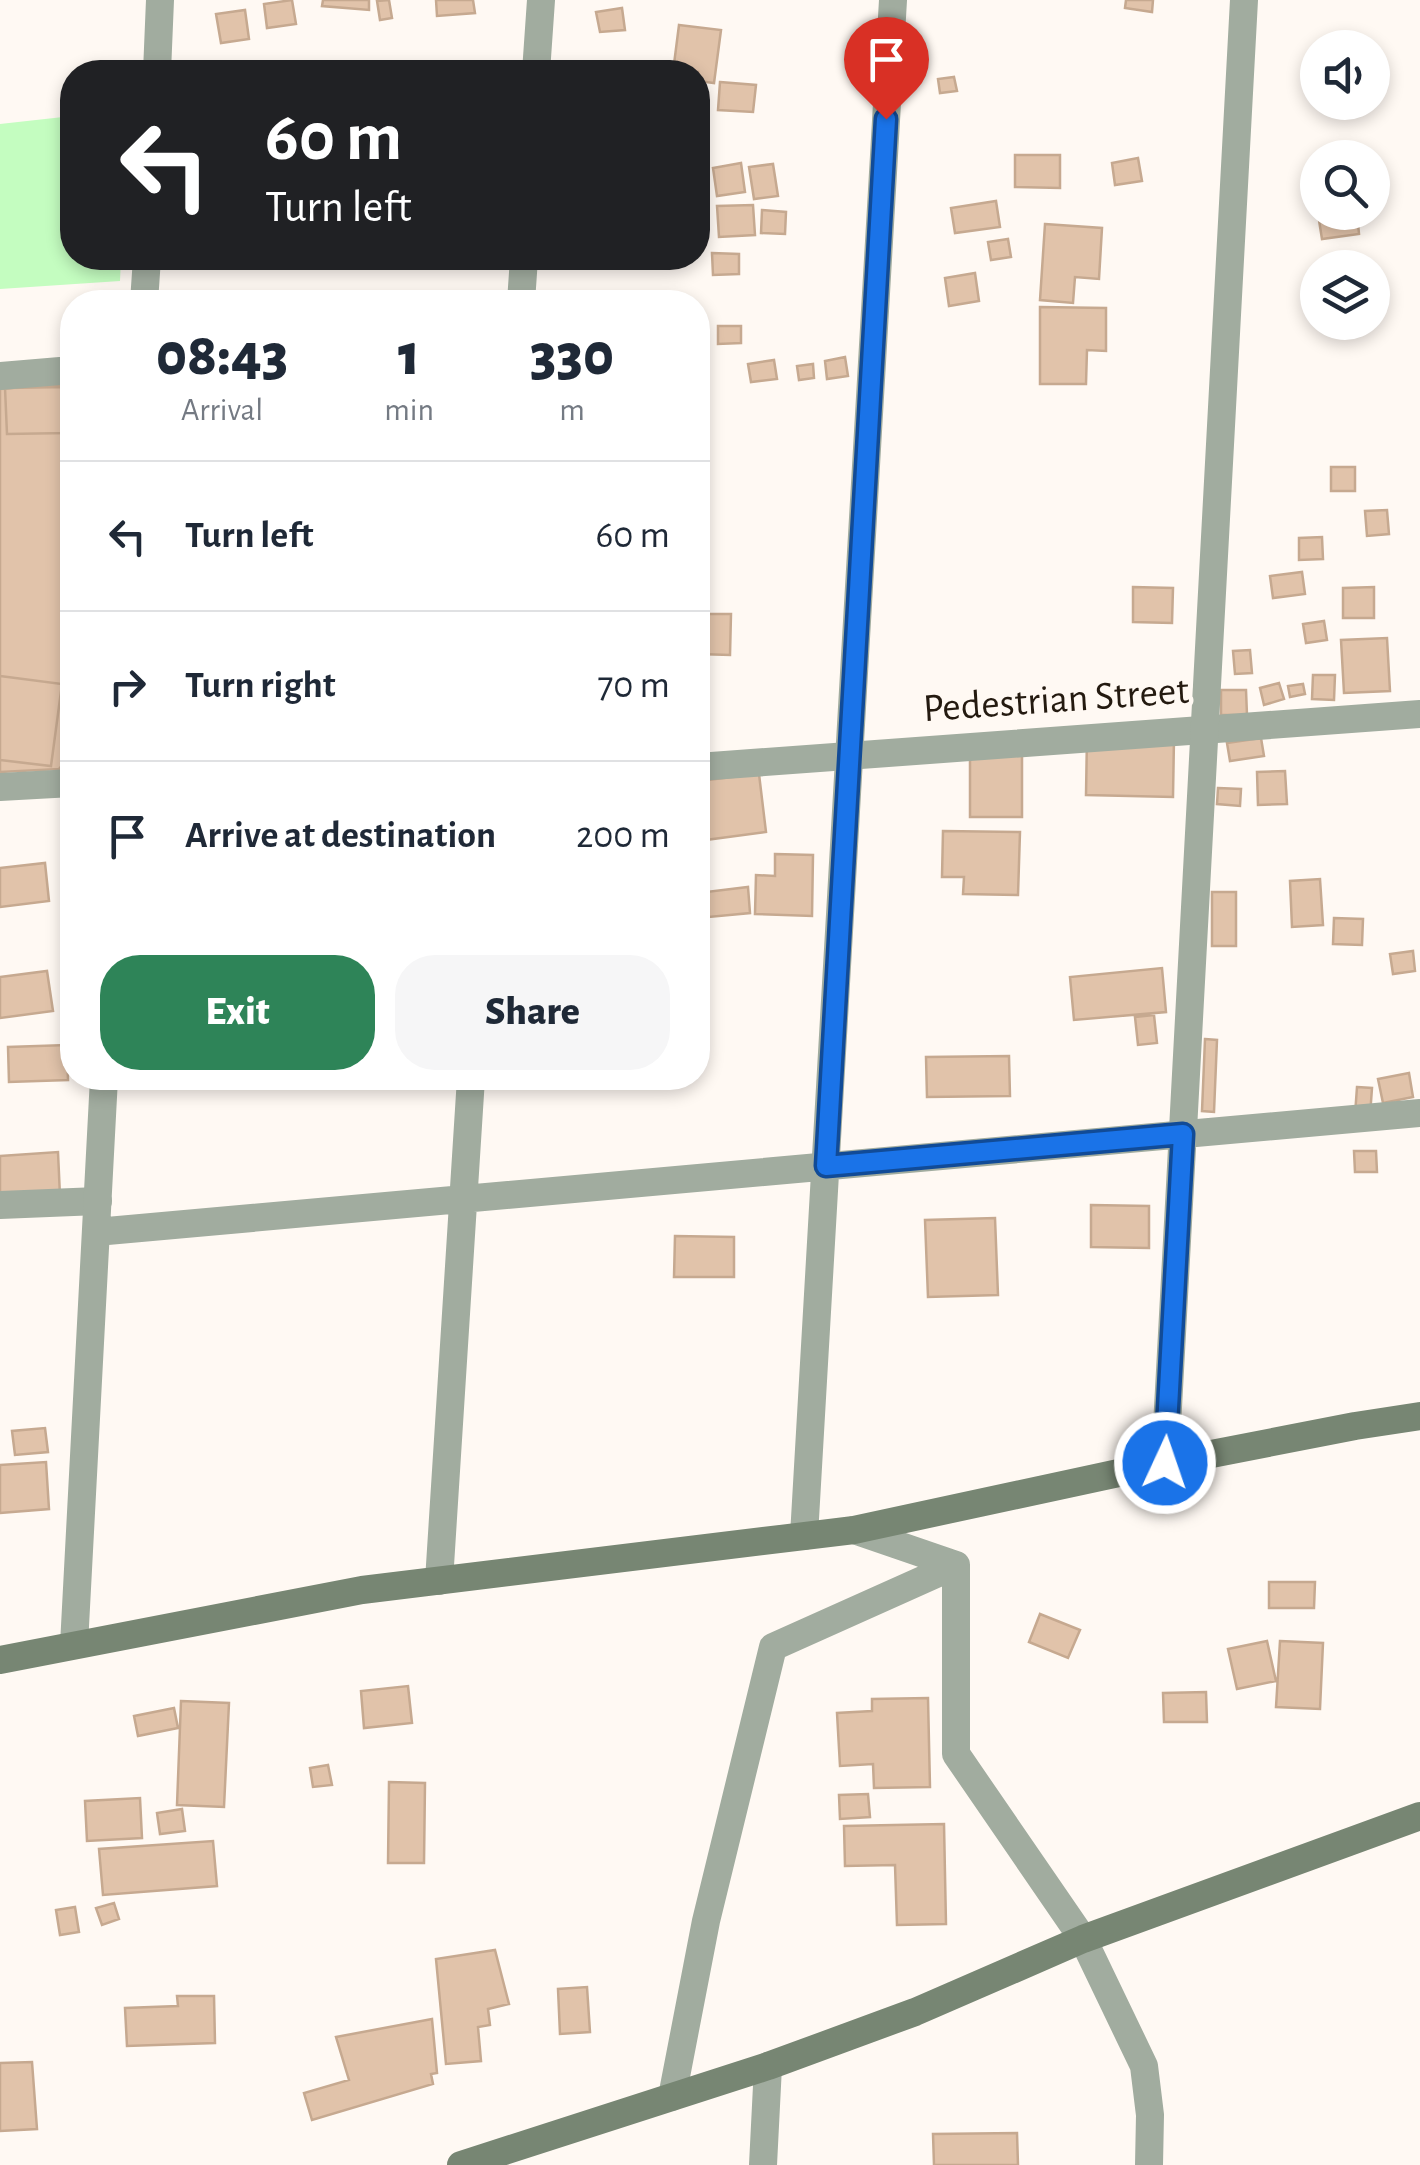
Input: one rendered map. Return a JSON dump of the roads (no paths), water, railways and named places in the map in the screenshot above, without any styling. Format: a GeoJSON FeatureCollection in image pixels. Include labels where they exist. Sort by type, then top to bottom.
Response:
{"type":"FeatureCollection","features":[{"type":"Feature","properties":{"kind":"main road"},"geometry":{"type":"LineString","coordinates":[[0,1660],[362,1590],[854,1530],[1165,1463],[1420,1416]]}},
{"type":"Feature","properties":{"kind":"main road"},"geometry":{"type":"LineString","coordinates":[[461,2165],[768,2066],[915,2012],[1083,1939],[1420,1816]]}},
{"type":"Feature","properties":{"kind":"street"},"geometry":{"type":"LineString","coordinates":[[157,60],[160,0]]}},
{"type":"Feature","properties":{"kind":"street"},"geometry":{"type":"LineString","coordinates":[[537,60],[541,0]]}},
{"type":"Feature","properties":{"kind":"street"},"geometry":{"type":"LineString","coordinates":[[804,1536],[894,0]]}},
{"type":"Feature","properties":{"kind":"street"},"geometry":{"type":"LineString","coordinates":[[1165,1463],[1244,0]]}},
{"type":"Feature","properties":{"kind":"street"},"geometry":{"type":"LineString","coordinates":[[0,376],[60,371]]}},
{"type":"Feature","properties":{"kind":"street","name":"Pedestrian Street"},"geometry":{"type":"LineString","coordinates":[[710,765],[1420,714]]}},
{"type":"Feature","properties":{"kind":"street"},"geometry":{"type":"LineString","coordinates":[[0,786],[60,784]]}},
{"type":"Feature","properties":{"kind":"street"},"geometry":{"type":"LineString","coordinates":[[74,1646],[103,1090]]}},
{"type":"Feature","properties":{"kind":"street"},"geometry":{"type":"LineString","coordinates":[[439,1580],[470,1090]]}},
{"type":"Feature","properties":{"kind":"street"},"geometry":{"type":"LineString","coordinates":[[96,1232],[1420,1113]]}},
{"type":"Feature","properties":{"kind":"street"},"geometry":{"type":"LineString","coordinates":[[0,1204],[98,1200]]}},
{"type":"Feature","properties":{"kind":"street"},"geometry":{"type":"LineString","coordinates":[[854,1530],[956,1565]]}},
{"type":"Feature","properties":{"kind":"street"},"geometry":{"type":"LineString","coordinates":[[956,1565],[956,1754],[1083,1939],[1144,2066],[1150,2114],[1149,2165]]}},
{"type":"Feature","properties":{"kind":"street"},"geometry":{"type":"LineString","coordinates":[[672,2097],[706,1921],[773,1647],[956,1565]]}},
{"type":"Feature","properties":{"kind":"street"},"geometry":{"type":"LineString","coordinates":[[763,2165],[768,2066]]}}]}
